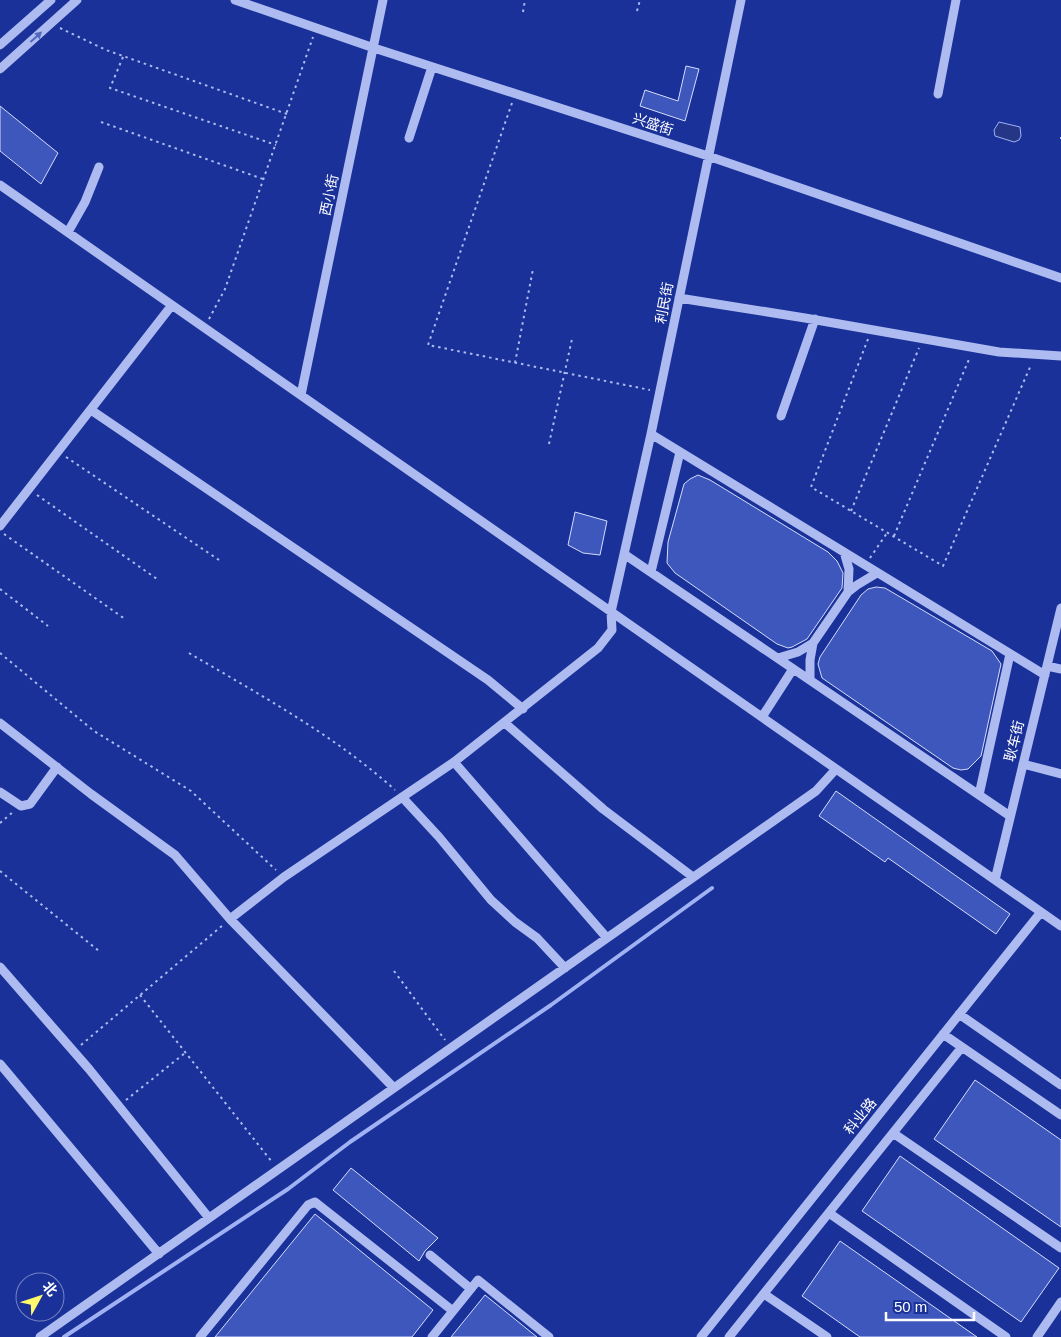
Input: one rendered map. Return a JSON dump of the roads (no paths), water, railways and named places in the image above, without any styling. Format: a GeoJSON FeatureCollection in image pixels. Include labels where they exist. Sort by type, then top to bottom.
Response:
{"type":"FeatureCollection","features":[{"type":"Feature","properties":{"kind":"street"},"geometry":{"type":"LineString","coordinates":[[0,45],[51,0]]}},
{"type":"Feature","properties":{"kind":"street"},"geometry":{"type":"LineString","coordinates":[[0,69],[77,0]]}},
{"type":"Feature","properties":{"kind":"street","name":"兴盛街"},"geometry":{"type":"LineString","coordinates":[[235,0],[374,48],[708,156],[1061,278]]}},
{"type":"Feature","properties":{"kind":"street","name":"西小街"},"geometry":{"type":"LineString","coordinates":[[301,395],[383,0]]}},
{"type":"Feature","properties":{"kind":"street","name":"利民街"},"geometry":{"type":"LineString","coordinates":[[230,919],[284,877],[454,762],[598,648],[612,630],[611,612],[660,392],[741,0]]}},
{"type":"Feature","properties":{"kind":"street"},"geometry":{"type":"LineString","coordinates":[[938,94],[956,0]]}},
{"type":"Feature","properties":{"kind":"street"},"geometry":{"type":"LineString","coordinates":[[409,138],[432,67]]}},
{"type":"Feature","properties":{"kind":"street"},"geometry":{"type":"LineString","coordinates":[[68,232],[86,202],[99,167]]}},
{"type":"Feature","properties":{"kind":"street"},"geometry":{"type":"LineString","coordinates":[[0,185],[1061,926]]}},
{"type":"Feature","properties":{"kind":"street"},"geometry":{"type":"LineString","coordinates":[[679,298],[815,319],[999,352],[1061,356]]}},
{"type":"Feature","properties":{"kind":"street"},"geometry":{"type":"LineString","coordinates":[[0,526],[172,305]]}},
{"type":"Feature","properties":{"kind":"street"},"geometry":{"type":"LineString","coordinates":[[782,416],[815,319]]}},
{"type":"Feature","properties":{"kind":"street"},"geometry":{"type":"LineString","coordinates":[[91,410],[488,680],[523,709]]}},
{"type":"Feature","properties":{"kind":"street"},"geometry":{"type":"LineString","coordinates":[[651,434],[1010,654],[1046,670],[1061,669]]}},
{"type":"Feature","properties":{"kind":"street"},"geometry":{"type":"LineString","coordinates":[[651,572],[680,452]]}},
{"type":"Feature","properties":{"kind":"street"},"geometry":{"type":"LineString","coordinates":[[844,552],[848,569],[848,592]]}},
{"type":"Feature","properties":{"kind":"street"},"geometry":{"type":"LineString","coordinates":[[624,554],[1010,816]]}},
{"type":"Feature","properties":{"kind":"street"},"geometry":{"type":"LineString","coordinates":[[810,680],[810,660],[813,643],[848,592],[877,573]]}},
{"type":"Feature","properties":{"kind":"street","name":"耿车街"},"geometry":{"type":"LineString","coordinates":[[994,880],[1060,619],[1061,608]]}},
{"type":"Feature","properties":{"kind":"street"},"geometry":{"type":"LineString","coordinates":[[778,658],[798,652],[813,643]]}},
{"type":"Feature","properties":{"kind":"street"},"geometry":{"type":"LineString","coordinates":[[980,795],[1010,654]]}},
{"type":"Feature","properties":{"kind":"street"},"geometry":{"type":"LineString","coordinates":[[762,718],[793,669]]}},
{"type":"Feature","properties":{"kind":"street"},"geometry":{"type":"LineString","coordinates":[[0,723],[176,855],[230,919],[394,1088]]}},
{"type":"Feature","properties":{"kind":"street"},"geometry":{"type":"LineString","coordinates":[[505,723],[603,809],[693,877]]}},
{"type":"Feature","properties":{"kind":"street"},"geometry":{"type":"LineString","coordinates":[[454,762],[607,938]]}},
{"type":"Feature","properties":{"kind":"street"},"geometry":{"type":"LineString","coordinates":[[1023,764],[1061,774]]}},
{"type":"Feature","properties":{"kind":"street"},"geometry":{"type":"LineString","coordinates":[[0,792],[21,806],[30,804],[57,767]]}},
{"type":"Feature","properties":{"kind":"street"},"geometry":{"type":"LineString","coordinates":[[40,1337],[816,791],[836,769]]}},
{"type":"Feature","properties":{"kind":"street"},"geometry":{"type":"LineString","coordinates":[[402,797],[439,837],[491,900],[514,922],[537,938],[565,968]]}},
{"type":"Feature","properties":{"kind":"street","name":"科业路"},"geometry":{"type":"LineString","coordinates":[[701,1337],[1041,912]]}},
{"type":"Feature","properties":{"kind":"street"},"geometry":{"type":"LineString","coordinates":[[0,967],[74,1051],[209,1218]]}},
{"type":"Feature","properties":{"kind":"street"},"geometry":{"type":"LineString","coordinates":[[959,1014],[1061,1085]]}},
{"type":"Feature","properties":{"kind":"street"},"geometry":{"type":"LineString","coordinates":[[943,1034],[1061,1115]]}},
{"type":"Feature","properties":{"kind":"street"},"geometry":{"type":"LineString","coordinates":[[729,1337],[962,1047]]}},
{"type":"Feature","properties":{"kind":"street"},"geometry":{"type":"LineString","coordinates":[[0,1064],[159,1254]]}},
{"type":"Feature","properties":{"kind":"street"},"geometry":{"type":"LineString","coordinates":[[893,1132],[1061,1248]]}},
{"type":"Feature","properties":{"kind":"street"},"geometry":{"type":"LineString","coordinates":[[200,1337],[308,1205],[315,1202],[453,1311]]}},
{"type":"Feature","properties":{"kind":"street"},"geometry":{"type":"LineString","coordinates":[[828,1213],[1006,1337]]}},
{"type":"Feature","properties":{"kind":"street"},"geometry":{"type":"LineString","coordinates":[[430,1255],[471,1289]]}},
{"type":"Feature","properties":{"kind":"street"},"geometry":{"type":"LineString","coordinates":[[432,1337],[478,1280],[549,1337]]}},
{"type":"Feature","properties":{"kind":"street"},"geometry":{"type":"LineString","coordinates":[[764,1294],[827,1337]]}},
{"type":"Feature","properties":{"kind":"street"},"geometry":{"type":"LineString","coordinates":[[1037,1337],[1061,1302]]}},
{"type":"Feature","properties":{"kind":"water"},"geometry":{"type":"Polygon","coordinates":[[[999,122],[1020,127],[1021,136],[1019,140],[1014,142],[995,136],[994,130],[999,122]]]}},
{"type":"Feature","properties":{"kind":"waterway"},"geometry":{"type":"LineString","coordinates":[[64,1337],[288,1189],[350,1142],[551,1005],[712,888]]}}]}
